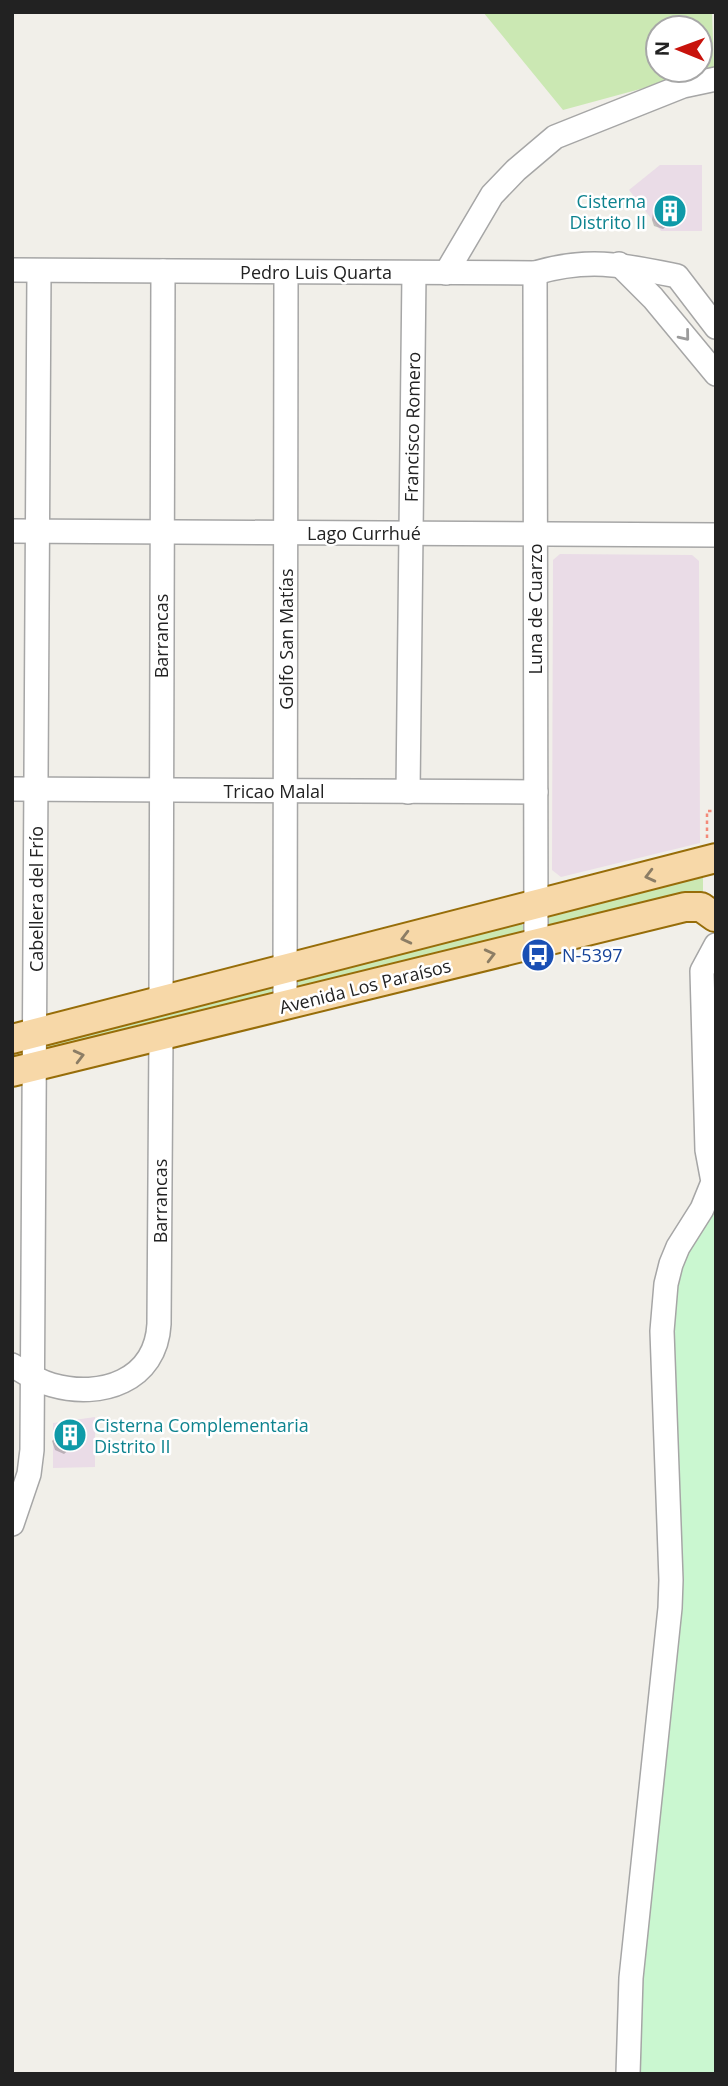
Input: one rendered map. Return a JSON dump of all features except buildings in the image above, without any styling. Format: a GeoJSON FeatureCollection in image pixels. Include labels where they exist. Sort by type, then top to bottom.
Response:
{"type":"FeatureCollection","features":[{"type":"Feature","properties":{"kind":"main road","name":"Avenida Los Paraísos"},"geometry":{"type":"LineString","coordinates":[[24,1036],[716,859]]}},
{"type":"Feature","properties":{"kind":"main road","name":"Avenida Los Paraísos"},"geometry":{"type":"LineString","coordinates":[[716,866],[709,890],[716,917]]}},
{"type":"Feature","properties":{"kind":"main road","name":"Avenida Los Paraísos"},"geometry":{"type":"LineString","coordinates":[[24,1069],[689,906],[701,907],[716,917]]}},
{"type":"Feature","properties":{"kind":"street"},"geometry":{"type":"LineString","coordinates":[[446,273],[492,195],[516,170],[555,137],[683,86],[716,79]]}},
{"type":"Feature","properties":{"kind":"street","name":"Pedro Luis Quarta"},"geometry":{"type":"LineString","coordinates":[[12,270],[535,273],[574,264],[619,264],[677,276],[716,327]]}},
{"type":"Feature","properties":{"kind":"street"},"geometry":{"type":"LineString","coordinates":[[619,264],[653,298],[716,374]]}},
{"type":"Feature","properties":{"kind":"street","name":"Cabellera del Frío"},"geometry":{"type":"LineString","coordinates":[[12,1524],[32,1458],[33,1378],[24,1036],[36,790],[39,271]]}},
{"type":"Feature","properties":{"kind":"street","name":"Barrancas"},"geometry":{"type":"LineString","coordinates":[[161,1001],[163,271]]}},
{"type":"Feature","properties":{"kind":"street","name":"Golfo San Matías"},"geometry":{"type":"LineString","coordinates":[[285,1005],[286,272]]}},
{"type":"Feature","properties":{"kind":"street","name":"Francisco Romero"},"geometry":{"type":"LineString","coordinates":[[408,792],[414,273]]}},
{"type":"Feature","properties":{"kind":"street","name":"Luna de Cuarzo"},"geometry":{"type":"LineString","coordinates":[[535,273],[536,944]]}},
{"type":"Feature","properties":{"kind":"street","name":"Lago Currhué"},"geometry":{"type":"LineString","coordinates":[[12,531],[716,535]]}},
{"type":"Feature","properties":{"kind":"street","name":"Tricao Malal"},"geometry":{"type":"LineString","coordinates":[[12,789],[536,792]]}},
{"type":"Feature","properties":{"kind":"street"},"geometry":{"type":"LineString","coordinates":[[628,2074],[631,1978],[671,1594],[663,1308],[671,1264],[678,1247],[702,1209],[713,1182],[702,971],[716,944]]}},
{"type":"Feature","properties":{"kind":"street","name":"Barrancas"},"geometry":{"type":"LineString","coordinates":[[12,1365],[33,1378],[52,1385],[87,1390],[123,1381],[150,1359],[155,1348],[159,1324],[161,1036]]}},
{"type":"Feature","properties":{"kind":"shaded area"},"geometry":{"type":"Polygon","coordinates":[[[660,165],[702,165],[702,231],[661,231],[629,190],[660,165]]]}},
{"type":"Feature","properties":{"kind":"shaded area"},"geometry":{"type":"Polygon","coordinates":[[[560,554],[692,555],[699,561],[700,843],[561,877],[552,870],[553,560],[560,554]]]}},
{"type":"Feature","properties":{"kind":"shaded area"},"geometry":{"type":"Polygon","coordinates":[[[95,1417],[95,1467],[53,1468],[53,1423],[95,1417]]]}},
{"type":"Feature","properties":{"kind":"green space"},"geometry":{"type":"Polygon","coordinates":[[[483,12],[712,12],[644,14],[644,84],[659,84],[563,110],[483,12]]]}},
{"type":"Feature","properties":{"kind":"green space"},"geometry":{"type":"Polygon","coordinates":[[[703,876],[703,900],[549,928],[547,924],[551,913],[703,876]]]}},
{"type":"Feature","properties":{"kind":"green space"},"geometry":{"type":"Polygon","coordinates":[[[518,920],[524,927],[523,933],[299,989],[296,984],[297,978],[518,920]]]}},
{"type":"Feature","properties":{"kind":"green space"},"geometry":{"type":"Polygon","coordinates":[[[716,945],[716,2074],[628,2074],[670,1608],[663,1308],[702,1209],[702,971],[716,945]]]}},
{"type":"Feature","properties":{"kind":"green space"},"geometry":{"type":"Polygon","coordinates":[[[272,984],[275,995],[48,1052],[47,1042],[272,984]]]}},
{"type":"Feature","properties":{"kind":"place","name":"Cisterna Distrito II"},"geometry":{"type":"Point","coordinates":[670,211]}},
{"type":"Feature","properties":{"kind":"place","name":"N-5397"},"geometry":{"type":"Point","coordinates":[538,955]}},
{"type":"Feature","properties":{"kind":"place","name":"Cisterna Complementaria Distrito II"},"geometry":{"type":"Point","coordinates":[70,1435]}}]}
